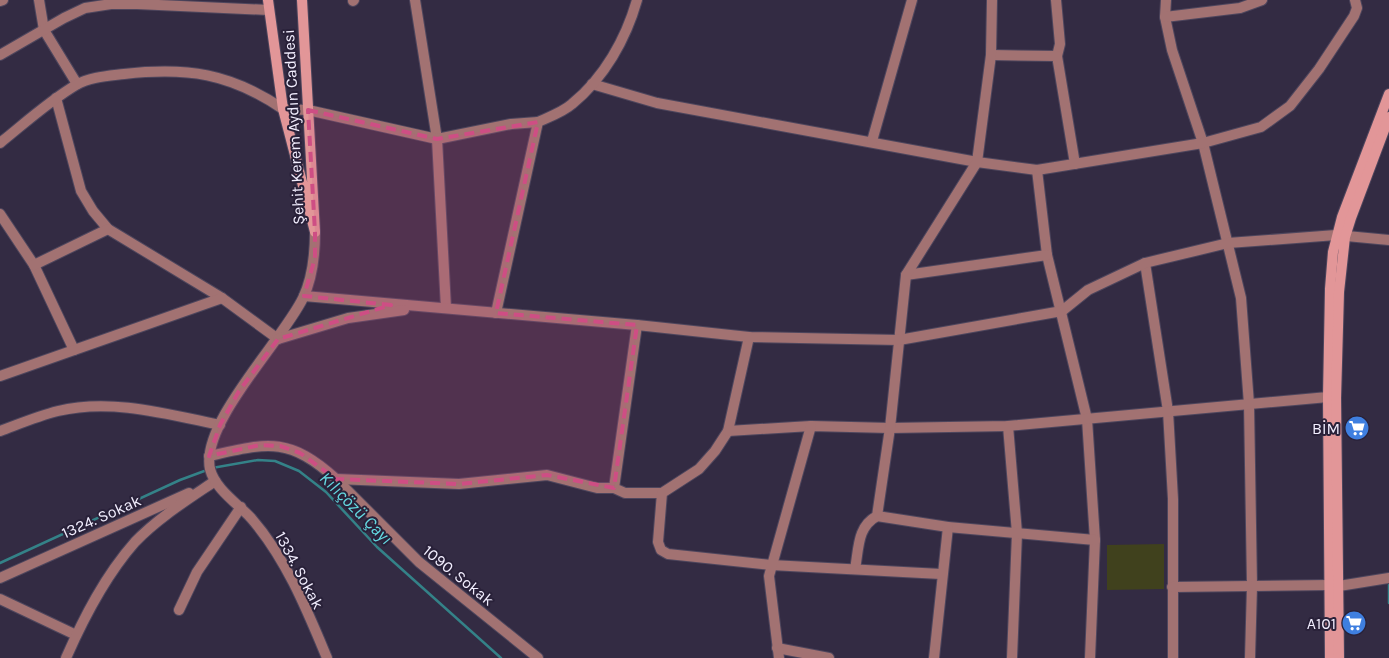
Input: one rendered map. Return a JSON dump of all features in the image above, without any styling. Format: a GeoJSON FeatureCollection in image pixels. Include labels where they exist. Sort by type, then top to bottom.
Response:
{"type":"FeatureCollection","features":[{"type":"Feature","properties":{"kind":"main road","name":"Şehit Kerem Aydın Caddesi"},"geometry":{"type":"LineString","coordinates":[[303,0],[302,14],[315,232]]}},
{"type":"Feature","properties":{"kind":"main road","name":"Şehit Kerem Aydın Caddesi"},"geometry":{"type":"LineString","coordinates":[[268,5],[283,109],[315,232]]}},
{"type":"Feature","properties":{"kind":"main road"},"geometry":{"type":"LineString","coordinates":[[1339,658],[1328,397],[1330,288],[1341,236],[1370,139],[1389,94]]}},
{"type":"Feature","properties":{"kind":"main road"},"geometry":{"type":"LineString","coordinates":[[1330,658],[1335,585],[1336,359],[1341,236],[1389,117]]}},
{"type":"Feature","properties":{"kind":"street"},"geometry":{"type":"LineString","coordinates":[[38,0],[44,30],[77,84]]}},
{"type":"Feature","properties":{"kind":"street"},"geometry":{"type":"LineString","coordinates":[[415,0],[437,139],[446,308]]}},
{"type":"Feature","properties":{"kind":"street"},"geometry":{"type":"LineString","coordinates":[[0,143],[56,98],[77,84],[99,77],[144,72],[200,74],[238,83],[261,94],[283,109],[308,110],[437,139],[511,124],[538,122],[571,106],[592,84],[621,41],[637,0]]}},
{"type":"Feature","properties":{"kind":"street"},"geometry":{"type":"LineString","coordinates":[[872,141],[912,0]]}},
{"type":"Feature","properties":{"kind":"street"},"geometry":{"type":"LineString","coordinates":[[878,516],[890,428],[906,275],[977,162],[991,55],[992,0]]}},
{"type":"Feature","properties":{"kind":"street"},"geometry":{"type":"LineString","coordinates":[[1056,0],[1060,44],[1056,56],[1075,164]]}},
{"type":"Feature","properties":{"kind":"street"},"geometry":{"type":"LineString","coordinates":[[1166,0],[1165,17],[1172,50],[1203,143],[1241,298],[1249,404],[1252,586],[1250,658]]}},
{"type":"Feature","properties":{"kind":"street"},"geometry":{"type":"LineString","coordinates":[[1165,17],[1240,8],[1262,0]]}},
{"type":"Feature","properties":{"kind":"street"},"geometry":{"type":"LineString","coordinates":[[592,84],[657,104],[872,141],[977,162],[1037,170],[1203,143],[1261,127],[1290,106],[1320,69],[1354,16],[1357,8],[1355,0]]}},
{"type":"Feature","properties":{"kind":"street"},"geometry":{"type":"LineString","coordinates":[[0,55],[85,8],[111,4],[268,5]]}},
{"type":"Feature","properties":{"kind":"street"},"geometry":{"type":"LineString","coordinates":[[991,55],[1056,56]]}},
{"type":"Feature","properties":{"kind":"street"},"geometry":{"type":"LineString","coordinates":[[56,98],[81,190],[93,211],[108,228],[222,298],[278,339]]}},
{"type":"Feature","properties":{"kind":"street"},"geometry":{"type":"LineString","coordinates":[[496,313],[538,122]]}},
{"type":"Feature","properties":{"kind":"street"},"geometry":{"type":"LineString","coordinates":[[1037,170],[1047,256],[1062,310],[1087,419],[1095,540],[1090,658]]}},
{"type":"Feature","properties":{"kind":"street"},"geometry":{"type":"LineString","coordinates":[[0,214],[34,265],[74,350]]}},
{"type":"Feature","properties":{"kind":"street"},"geometry":{"type":"LineString","coordinates":[[34,265],[108,228]]}},
{"type":"Feature","properties":{"kind":"street"},"geometry":{"type":"LineString","coordinates":[[66,658],[102,587],[136,542],[162,517],[215,481],[210,469],[209,456],[220,424],[255,365],[278,339],[304,296],[315,258],[315,232]]}},
{"type":"Feature","properties":{"kind":"street"},"geometry":{"type":"LineString","coordinates":[[304,296],[637,325],[749,337],[899,340],[1062,310],[1088,290],[1144,263],[1228,243],[1341,236],[1389,240]]}},
{"type":"Feature","properties":{"kind":"street"},"geometry":{"type":"LineString","coordinates":[[906,275],[1047,256]]}},
{"type":"Feature","properties":{"kind":"street"},"geometry":{"type":"LineString","coordinates":[[1144,263],[1168,411],[1173,499],[1173,658]]}},
{"type":"Feature","properties":{"kind":"street"},"geometry":{"type":"LineString","coordinates":[[0,376],[222,298]]}},
{"type":"Feature","properties":{"kind":"street"},"geometry":{"type":"LineString","coordinates":[[278,339],[348,318],[420,307]]}},
{"type":"Feature","properties":{"kind":"street"},"geometry":{"type":"LineString","coordinates":[[614,488],[637,325]]}},
{"type":"Feature","properties":{"kind":"street"},"geometry":{"type":"LineString","coordinates":[[336,480],[459,484],[547,475],[597,488],[614,488],[625,492],[662,493],[699,469],[715,451],[728,431],[749,337]]}},
{"type":"Feature","properties":{"kind":"street"},"geometry":{"type":"LineString","coordinates":[[728,431],[811,426],[890,428],[1008,426],[1328,397]]}},
{"type":"Feature","properties":{"kind":"street"},"geometry":{"type":"LineString","coordinates":[[0,431],[59,411],[112,406],[138,408],[220,424]]}},
{"type":"Feature","properties":{"kind":"street"},"geometry":{"type":"LineString","coordinates":[[811,426],[771,565],[769,588],[778,653],[829,658]]}},
{"type":"Feature","properties":{"kind":"street"},"geometry":{"type":"LineString","coordinates":[[1008,426],[1017,533],[1012,658]]}},
{"type":"Feature","properties":{"kind":"street","name":"1090. Sokak"},"geometry":{"type":"LineString","coordinates":[[209,456],[260,445],[280,446],[300,453],[324,468],[419,562],[538,658]]}},
{"type":"Feature","properties":{"kind":"street","name":"1334. Sokak"},"geometry":{"type":"LineString","coordinates":[[215,481],[262,531],[280,558],[327,658]]}},
{"type":"Feature","properties":{"kind":"street","name":"1324. Sokak"},"geometry":{"type":"LineString","coordinates":[[0,578],[215,481]]}},
{"type":"Feature","properties":{"kind":"street"},"geometry":{"type":"LineString","coordinates":[[662,493],[658,542],[660,550],[668,554],[771,565],[941,574]]}},
{"type":"Feature","properties":{"kind":"street"},"geometry":{"type":"LineString","coordinates":[[179,610],[197,572],[240,506]]}},
{"type":"Feature","properties":{"kind":"street"},"geometry":{"type":"LineString","coordinates":[[855,569],[861,531],[868,521],[878,516],[948,527],[1095,540]]}},
{"type":"Feature","properties":{"kind":"street"},"geometry":{"type":"LineString","coordinates":[[934,658],[941,574],[948,527]]}},
{"type":"Feature","properties":{"kind":"street"},"geometry":{"type":"LineString","coordinates":[[1172,587],[1335,585],[1389,578]]}},
{"type":"Feature","properties":{"kind":"street"},"geometry":{"type":"LineString","coordinates":[[0,599],[76,635]]}},
{"type":"Feature","properties":{"kind":"highlighted area"},"geometry":{"type":"Polygon","coordinates":[[[308,110],[437,139],[538,122],[496,313],[637,325],[614,488],[547,475],[459,484],[336,479],[300,453],[280,446],[260,445],[209,456],[220,425],[239,391],[278,339],[391,305],[304,296],[315,258],[308,110]]]}},
{"type":"Feature","properties":{"kind":"shaded area"},"geometry":{"type":"Polygon","coordinates":[[[1164,544],[1164,589],[1107,590],[1107,545],[1164,544]]]}},
{"type":"Feature","properties":{"kind":"waterway","name":"Kılıçözü Çayı"},"geometry":{"type":"LineString","coordinates":[[212,468],[258,460],[275,461],[299,471],[326,492],[377,547],[501,658]]}},
{"type":"Feature","properties":{"kind":"waterway","name":"Kılıçözü Çayı"},"geometry":{"type":"LineString","coordinates":[[0,563],[180,480],[207,470]]}},
{"type":"Feature","properties":{"kind":"waterway"},"geometry":{"type":"LineString","coordinates":[[1389,585],[1389,603]]}},
{"type":"Feature","properties":{"kind":"place","name":"BİM"},"geometry":{"type":"Point","coordinates":[1357,428]}},
{"type":"Feature","properties":{"kind":"place","name":"A101"},"geometry":{"type":"Point","coordinates":[1354,623]}}]}
